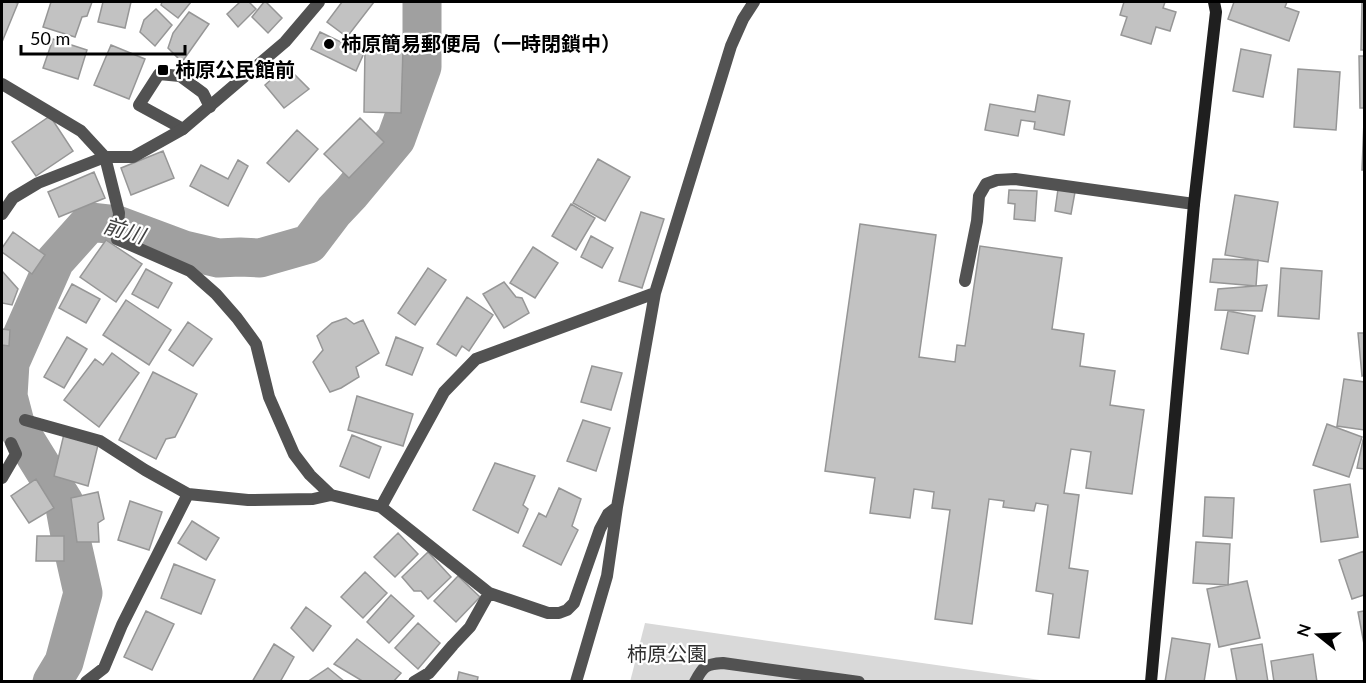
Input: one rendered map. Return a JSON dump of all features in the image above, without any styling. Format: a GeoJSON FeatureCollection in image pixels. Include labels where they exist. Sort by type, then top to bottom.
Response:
{"type":"FeatureCollection","features":[{"type":"Feature","properties":{"kind":"street"},"geometry":{"type":"LineString","coordinates":[[2,214],[13,198],[38,183],[105,157],[133,157],[183,129],[285,42],[319,2]]}},
{"type":"Feature","properties":{"kind":"street"},"geometry":{"type":"LineString","coordinates":[[576,681],[607,576],[655,293],[730,46],[742,19],[754,2]]}},
{"type":"Feature","properties":{"kind":"street"},"geometry":{"type":"LineString","coordinates":[[1151,681],[1194,204],[1216,12],[1214,2]]}},
{"type":"Feature","properties":{"kind":"street"},"geometry":{"type":"LineString","coordinates":[[183,129],[139,105],[159,74],[180,76],[203,93],[210,107]]}},
{"type":"Feature","properties":{"kind":"street"},"geometry":{"type":"LineString","coordinates":[[2,84],[81,131],[105,157],[119,213],[117,239],[190,271],[216,294],[237,318],[256,344],[269,397],[294,454],[310,476],[331,495]]}},
{"type":"Feature","properties":{"kind":"street"},"geometry":{"type":"LineString","coordinates":[[965,281],[977,221],[979,196],[986,184],[997,180],[1015,179],[1194,204]]}},
{"type":"Feature","properties":{"kind":"street"},"geometry":{"type":"LineString","coordinates":[[381,507],[444,392],[476,359],[655,293]]}},
{"type":"Feature","properties":{"kind":"street"},"geometry":{"type":"LineString","coordinates":[[25,420],[100,441],[188,494],[248,500],[313,499],[331,495],[381,507],[489,593],[548,613],[559,614],[574,603],[600,529],[608,514],[617,507]]}},
{"type":"Feature","properties":{"kind":"street"},"geometry":{"type":"LineString","coordinates":[[2,478],[16,454],[11,443]]}},
{"type":"Feature","properties":{"kind":"street"},"geometry":{"type":"LineString","coordinates":[[86,681],[104,668],[122,625],[188,494]]}},
{"type":"Feature","properties":{"kind":"street"},"geometry":{"type":"LineString","coordinates":[[414,681],[429,673],[470,627],[489,593]]}},
{"type":"Feature","properties":{"kind":"street"},"geometry":{"type":"LineString","coordinates":[[695,681],[701,670],[709,664],[723,663],[859,681]]}},
{"type":"Feature","properties":{"kind":"green space","name":"柿原公園"},"geometry":{"type":"Polygon","coordinates":[[[645,623],[1047,681],[630,682],[645,623]]]}},
{"type":"Feature","properties":{"kind":"building"},"geometry":{"type":"Polygon","coordinates":[[[2,2],[18,3],[2,42],[2,2]]]}},
{"type":"Feature","properties":{"kind":"building"},"geometry":{"type":"Polygon","coordinates":[[[51,2],[92,2],[87,16],[82,17],[75,37],[43,27],[51,2]]]}},
{"type":"Feature","properties":{"kind":"building"},"geometry":{"type":"Polygon","coordinates":[[[103,2],[131,2],[125,28],[98,22],[103,2]]]}},
{"type":"Feature","properties":{"kind":"building"},"geometry":{"type":"Polygon","coordinates":[[[162,2],[191,2],[178,18],[161,5],[162,2]]]}},
{"type":"Feature","properties":{"kind":"building"},"geometry":{"type":"Polygon","coordinates":[[[240,2],[249,2],[256,9],[238,27],[227,14],[240,2]]]}},
{"type":"Feature","properties":{"kind":"building"},"geometry":{"type":"Polygon","coordinates":[[[264,2],[282,18],[268,33],[252,17],[264,2]]]}},
{"type":"Feature","properties":{"kind":"building"},"geometry":{"type":"Polygon","coordinates":[[[342,2],[374,2],[347,37],[327,22],[342,2]]]}},
{"type":"Feature","properties":{"kind":"building"},"geometry":{"type":"Polygon","coordinates":[[[1124,2],[1165,2],[1163,8],[1176,12],[1170,31],[1156,27],[1151,44],[1121,35],[1127,17],[1120,15],[1124,2]]]}},
{"type":"Feature","properties":{"kind":"building"},"geometry":{"type":"Polygon","coordinates":[[[1234,2],[1287,2],[1285,7],[1299,12],[1289,41],[1228,19],[1234,2]]]}},
{"type":"Feature","properties":{"kind":"building"},"geometry":{"type":"Polygon","coordinates":[[[1362,2],[1364,2],[1364,50],[1361,50],[1362,2]]]}},
{"type":"Feature","properties":{"kind":"building"},"geometry":{"type":"Polygon","coordinates":[[[156,9],[172,25],[155,46],[140,32],[144,20],[156,9]]]}},
{"type":"Feature","properties":{"kind":"building"},"geometry":{"type":"Polygon","coordinates":[[[189,12],[209,24],[182,62],[168,48],[173,33],[189,12]]]}},
{"type":"Feature","properties":{"kind":"building"},"geometry":{"type":"Polygon","coordinates":[[[320,32],[364,53],[356,71],[311,49],[320,32]]]}},
{"type":"Feature","properties":{"kind":"building"},"geometry":{"type":"Polygon","coordinates":[[[53,39],[87,50],[78,79],[43,68],[53,39]]]}},
{"type":"Feature","properties":{"kind":"building"},"geometry":{"type":"Polygon","coordinates":[[[111,45],[145,59],[129,99],[94,85],[111,45]]]}},
{"type":"Feature","properties":{"kind":"building"},"geometry":{"type":"Polygon","coordinates":[[[365,48],[403,49],[401,113],[364,112],[365,48]]]}},
{"type":"Feature","properties":{"kind":"building"},"geometry":{"type":"Polygon","coordinates":[[[1241,49],[1271,55],[1263,97],[1233,91],[1241,49]]]}},
{"type":"Feature","properties":{"kind":"building"},"geometry":{"type":"Polygon","coordinates":[[[1359,56],[1364,56],[1364,108],[1360,108],[1359,56]]]}},
{"type":"Feature","properties":{"kind":"building"},"geometry":{"type":"Polygon","coordinates":[[[286,66],[309,89],[284,108],[265,85],[286,66]]]}},
{"type":"Feature","properties":{"kind":"building"},"geometry":{"type":"Polygon","coordinates":[[[1298,69],[1340,72],[1336,130],[1294,127],[1298,69]]]}},
{"type":"Feature","properties":{"kind":"building"},"geometry":{"type":"Polygon","coordinates":[[[1038,95],[1070,101],[1064,135],[1034,129],[1035,122],[1021,120],[1018,136],[985,130],[990,104],[1035,112],[1038,95]]]}},
{"type":"Feature","properties":{"kind":"building"},"geometry":{"type":"Polygon","coordinates":[[[50,116],[73,151],[36,176],[12,142],[50,116]]]}},
{"type":"Feature","properties":{"kind":"building"},"geometry":{"type":"Polygon","coordinates":[[[360,118],[384,142],[349,178],[324,154],[360,118]]]}},
{"type":"Feature","properties":{"kind":"building"},"geometry":{"type":"Polygon","coordinates":[[[1364,121],[1364,170],[1362,170],[1364,121]]]}},
{"type":"Feature","properties":{"kind":"building"},"geometry":{"type":"Polygon","coordinates":[[[297,130],[318,149],[289,182],[267,163],[297,130]]]}},
{"type":"Feature","properties":{"kind":"building"},"geometry":{"type":"Polygon","coordinates":[[[163,151],[174,178],[131,195],[121,168],[163,151]]]}},
{"type":"Feature","properties":{"kind":"building"},"geometry":{"type":"Polygon","coordinates":[[[598,159],[630,177],[605,221],[573,203],[598,159]]]}},
{"type":"Feature","properties":{"kind":"building"},"geometry":{"type":"Polygon","coordinates":[[[238,160],[248,166],[228,206],[190,186],[201,165],[228,179],[238,160]]]}},
{"type":"Feature","properties":{"kind":"building"},"geometry":{"type":"Polygon","coordinates":[[[94,172],[105,198],[59,217],[48,192],[94,172]]]}},
{"type":"Feature","properties":{"kind":"building"},"geometry":{"type":"Polygon","coordinates":[[[1058,189],[1075,192],[1071,214],[1055,211],[1058,189]]]}},
{"type":"Feature","properties":{"kind":"building"},"geometry":{"type":"Polygon","coordinates":[[[1009,190],[1037,191],[1035,221],[1014,219],[1015,204],[1008,203],[1009,190]]]}},
{"type":"Feature","properties":{"kind":"building"},"geometry":{"type":"Polygon","coordinates":[[[1235,195],[1278,202],[1268,262],[1225,255],[1235,195]]]}},
{"type":"Feature","properties":{"kind":"building"},"geometry":{"type":"Polygon","coordinates":[[[571,204],[595,218],[576,250],[552,236],[571,204]]]}},
{"type":"Feature","properties":{"kind":"building"},"geometry":{"type":"Polygon","coordinates":[[[641,212],[664,219],[642,288],[619,281],[641,212]]]}},
{"type":"Feature","properties":{"kind":"building"},"geometry":{"type":"Polygon","coordinates":[[[860,224],[936,235],[919,357],[955,362],[957,345],[965,346],[980,246],[1062,258],[1052,329],[1084,334],[1080,366],[1115,371],[1110,405],[1144,410],[1132,494],[1086,488],[1091,452],[1071,449],[1064,493],[1079,495],[1069,568],[1088,571],[1079,638],[1048,634],[1053,594],[1036,591],[1048,505],[1036,503],[1034,511],[1003,507],[1004,501],[989,499],[972,624],[935,619],[950,510],[932,508],[934,492],[914,489],[910,518],[870,513],[875,478],[825,471],[860,224]]]}},
{"type":"Feature","properties":{"kind":"building"},"geometry":{"type":"Polygon","coordinates":[[[13,232],[45,255],[32,274],[2,252],[2,248],[13,232]]]}},
{"type":"Feature","properties":{"kind":"building"},"geometry":{"type":"Polygon","coordinates":[[[591,236],[613,248],[602,268],[581,257],[591,236]]]}},
{"type":"Feature","properties":{"kind":"building"},"geometry":{"type":"Polygon","coordinates":[[[106,240],[142,264],[116,302],[80,277],[106,240]]]}},
{"type":"Feature","properties":{"kind":"building"},"geometry":{"type":"Polygon","coordinates":[[[533,247],[558,263],[535,298],[510,283],[533,247]]]}},
{"type":"Feature","properties":{"kind":"building"},"geometry":{"type":"Polygon","coordinates":[[[1213,259],[1258,260],[1256,286],[1210,282],[1213,259]]]}},
{"type":"Feature","properties":{"kind":"building"},"geometry":{"type":"Polygon","coordinates":[[[428,268],[446,280],[415,325],[398,313],[428,268]]]}},
{"type":"Feature","properties":{"kind":"building"},"geometry":{"type":"Polygon","coordinates":[[[1281,268],[1322,271],[1319,319],[1278,316],[1281,268]]]}},
{"type":"Feature","properties":{"kind":"building"},"geometry":{"type":"Polygon","coordinates":[[[146,269],[172,283],[158,308],[132,294],[146,269]]]}},
{"type":"Feature","properties":{"kind":"building"},"geometry":{"type":"Polygon","coordinates":[[[2,271],[18,289],[12,305],[2,303],[2,271]]]}},
{"type":"Feature","properties":{"kind":"building"},"geometry":{"type":"Polygon","coordinates":[[[504,282],[516,297],[522,298],[529,313],[504,328],[483,294],[504,282]]]}},
{"type":"Feature","properties":{"kind":"building"},"geometry":{"type":"Polygon","coordinates":[[[72,284],[100,299],[86,323],[59,308],[72,284]]]}},
{"type":"Feature","properties":{"kind":"building"},"geometry":{"type":"Polygon","coordinates":[[[1267,285],[1262,311],[1215,310],[1218,289],[1267,285]]]}},
{"type":"Feature","properties":{"kind":"building"},"geometry":{"type":"Polygon","coordinates":[[[467,297],[493,315],[469,351],[462,346],[456,356],[437,344],[467,297]]]}},
{"type":"Feature","properties":{"kind":"building"},"geometry":{"type":"Polygon","coordinates":[[[126,300],[171,330],[149,365],[103,335],[126,300]]]}},
{"type":"Feature","properties":{"kind":"building"},"geometry":{"type":"Polygon","coordinates":[[[1228,311],[1255,316],[1248,354],[1221,349],[1228,311]]]}},
{"type":"Feature","properties":{"kind":"building"},"geometry":{"type":"Polygon","coordinates":[[[346,318],[354,324],[363,320],[379,353],[356,367],[359,377],[330,392],[313,362],[323,350],[317,336],[332,323],[346,318]]]}},
{"type":"Feature","properties":{"kind":"building"},"geometry":{"type":"Polygon","coordinates":[[[188,322],[212,339],[193,366],[169,350],[188,322]]]}},
{"type":"Feature","properties":{"kind":"building"},"geometry":{"type":"Polygon","coordinates":[[[2,329],[10,330],[9,346],[2,345],[2,329]]]}},
{"type":"Feature","properties":{"kind":"building"},"geometry":{"type":"Polygon","coordinates":[[[1358,333],[1364,333],[1364,375],[1362,376],[1358,333]]]}},
{"type":"Feature","properties":{"kind":"building"},"geometry":{"type":"Polygon","coordinates":[[[67,337],[87,349],[64,388],[44,377],[67,337]]]}},
{"type":"Feature","properties":{"kind":"building"},"geometry":{"type":"Polygon","coordinates":[[[396,337],[423,348],[412,375],[386,365],[396,337]]]}},
{"type":"Feature","properties":{"kind":"building"},"geometry":{"type":"Polygon","coordinates":[[[112,353],[139,373],[99,427],[64,400],[95,359],[103,365],[112,353]]]}},
{"type":"Feature","properties":{"kind":"building"},"geometry":{"type":"Polygon","coordinates":[[[592,366],[622,373],[611,410],[581,402],[592,366]]]}},
{"type":"Feature","properties":{"kind":"building"},"geometry":{"type":"Polygon","coordinates":[[[153,372],[197,394],[175,437],[166,439],[156,459],[119,440],[153,372]]]}},
{"type":"Feature","properties":{"kind":"building"},"geometry":{"type":"Polygon","coordinates":[[[1344,379],[1364,382],[1364,430],[1337,426],[1344,379]]]}},
{"type":"Feature","properties":{"kind":"building"},"geometry":{"type":"Polygon","coordinates":[[[357,396],[413,414],[403,446],[348,430],[357,396]]]}},
{"type":"Feature","properties":{"kind":"building"},"geometry":{"type":"Polygon","coordinates":[[[583,420],[610,428],[596,471],[567,461],[583,420]]]}},
{"type":"Feature","properties":{"kind":"building"},"geometry":{"type":"Polygon","coordinates":[[[1327,424],[1362,437],[1349,477],[1313,465],[1327,424]]]}},
{"type":"Feature","properties":{"kind":"building"},"geometry":{"type":"Polygon","coordinates":[[[64,434],[98,445],[88,486],[54,476],[64,434]]]}},
{"type":"Feature","properties":{"kind":"building"},"geometry":{"type":"Polygon","coordinates":[[[352,435],[381,447],[369,478],[340,466],[352,435]]]}},
{"type":"Feature","properties":{"kind":"building"},"geometry":{"type":"Polygon","coordinates":[[[1364,440],[1364,469],[1357,468],[1364,440]]]}},
{"type":"Feature","properties":{"kind":"building"},"geometry":{"type":"Polygon","coordinates":[[[495,463],[535,476],[523,505],[528,509],[518,533],[473,510],[495,463]]]}},
{"type":"Feature","properties":{"kind":"building"},"geometry":{"type":"Polygon","coordinates":[[[36,479],[54,508],[29,523],[11,496],[36,479]]]}},
{"type":"Feature","properties":{"kind":"building"},"geometry":{"type":"Polygon","coordinates":[[[1350,484],[1358,537],[1321,542],[1314,490],[1350,484]]]}},
{"type":"Feature","properties":{"kind":"building"},"geometry":{"type":"Polygon","coordinates":[[[559,488],[581,499],[572,526],[578,530],[561,565],[523,546],[539,513],[546,517],[559,488]]]}},
{"type":"Feature","properties":{"kind":"building"},"geometry":{"type":"Polygon","coordinates":[[[98,492],[104,519],[98,523],[99,542],[77,542],[71,498],[98,492]]]}},
{"type":"Feature","properties":{"kind":"building"},"geometry":{"type":"Polygon","coordinates":[[[1205,497],[1234,498],[1232,538],[1203,536],[1205,497]]]}},
{"type":"Feature","properties":{"kind":"building"},"geometry":{"type":"Polygon","coordinates":[[[130,501],[162,512],[149,550],[118,540],[130,501]]]}},
{"type":"Feature","properties":{"kind":"building"},"geometry":{"type":"Polygon","coordinates":[[[192,521],[219,538],[206,560],[178,543],[192,521]]]}},
{"type":"Feature","properties":{"kind":"building"},"geometry":{"type":"Polygon","coordinates":[[[398,533],[418,554],[395,577],[374,557],[398,533]]]}},
{"type":"Feature","properties":{"kind":"building"},"geometry":{"type":"Polygon","coordinates":[[[37,536],[64,536],[64,561],[36,561],[37,536]]]}},
{"type":"Feature","properties":{"kind":"building"},"geometry":{"type":"Polygon","coordinates":[[[1196,542],[1230,544],[1228,585],[1193,583],[1196,542]]]}},
{"type":"Feature","properties":{"kind":"building"},"geometry":{"type":"Polygon","coordinates":[[[1364,551],[1364,595],[1352,599],[1339,560],[1364,551]]]}},
{"type":"Feature","properties":{"kind":"building"},"geometry":{"type":"Polygon","coordinates":[[[428,552],[451,577],[428,599],[421,591],[414,591],[402,577],[428,552]]]}},
{"type":"Feature","properties":{"kind":"building"},"geometry":{"type":"Polygon","coordinates":[[[174,564],[215,580],[201,614],[161,598],[174,564]]]}},
{"type":"Feature","properties":{"kind":"building"},"geometry":{"type":"Polygon","coordinates":[[[365,572],[387,593],[363,618],[341,597],[365,572]]]}},
{"type":"Feature","properties":{"kind":"building"},"geometry":{"type":"Polygon","coordinates":[[[458,576],[480,597],[456,622],[434,601],[458,576]]]}},
{"type":"Feature","properties":{"kind":"building"},"geometry":{"type":"Polygon","coordinates":[[[1247,581],[1260,638],[1219,647],[1207,589],[1247,581]]]}},
{"type":"Feature","properties":{"kind":"building"},"geometry":{"type":"Polygon","coordinates":[[[391,595],[414,616],[389,643],[367,622],[391,595]]]}},
{"type":"Feature","properties":{"kind":"building"},"geometry":{"type":"Polygon","coordinates":[[[306,607],[331,626],[313,651],[291,628],[306,607]]]}},
{"type":"Feature","properties":{"kind":"building"},"geometry":{"type":"Polygon","coordinates":[[[146,611],[174,624],[152,670],[124,657],[146,611]]]}},
{"type":"Feature","properties":{"kind":"building"},"geometry":{"type":"Polygon","coordinates":[[[1364,611],[1364,644],[1358,612],[1364,611]]]}},
{"type":"Feature","properties":{"kind":"building"},"geometry":{"type":"Polygon","coordinates":[[[418,623],[440,643],[418,669],[395,648],[418,623]]]}},
{"type":"Feature","properties":{"kind":"building"},"geometry":{"type":"Polygon","coordinates":[[[1172,638],[1210,644],[1204,682],[1165,682],[1172,638]]]}},
{"type":"Feature","properties":{"kind":"building"},"geometry":{"type":"Polygon","coordinates":[[[357,639],[401,673],[393,682],[364,682],[334,664],[357,639]]]}},
{"type":"Feature","properties":{"kind":"building"},"geometry":{"type":"Polygon","coordinates":[[[274,644],[294,657],[280,682],[252,682],[274,644]]]}},
{"type":"Feature","properties":{"kind":"building"},"geometry":{"type":"Polygon","coordinates":[[[1262,644],[1268,682],[1237,682],[1231,649],[1262,644]]]}},
{"type":"Feature","properties":{"kind":"building"},"geometry":{"type":"Polygon","coordinates":[[[1313,654],[1317,682],[1274,682],[1271,661],[1313,654]]]}},
{"type":"Feature","properties":{"kind":"building"},"geometry":{"type":"Polygon","coordinates":[[[328,668],[345,682],[307,682],[328,668]]]}},
{"type":"Feature","properties":{"kind":"building"},"geometry":{"type":"Polygon","coordinates":[[[459,672],[478,677],[477,682],[457,682],[459,672]]]}},
{"type":"Feature","properties":{"kind":"waterway","name":"前川"},"geometry":{"type":"LineString","coordinates":[[52,682],[64,662],[83,593],[64,502],[15,423],[8,396],[10,363],[55,261],[90,222],[117,225],[184,250],[218,258],[260,258],[309,244],[334,211],[396,139],[422,67],[422,2]]}},
{"type":"Feature","properties":{"kind":"place","name":"柿原簡易郵便局（一時閉鎖中）"},"geometry":{"type":"Point","coordinates":[329,44]}},
{"type":"Feature","properties":{"kind":"place","name":"柿原公民館前"},"geometry":{"type":"Point","coordinates":[163,70]}}]}
